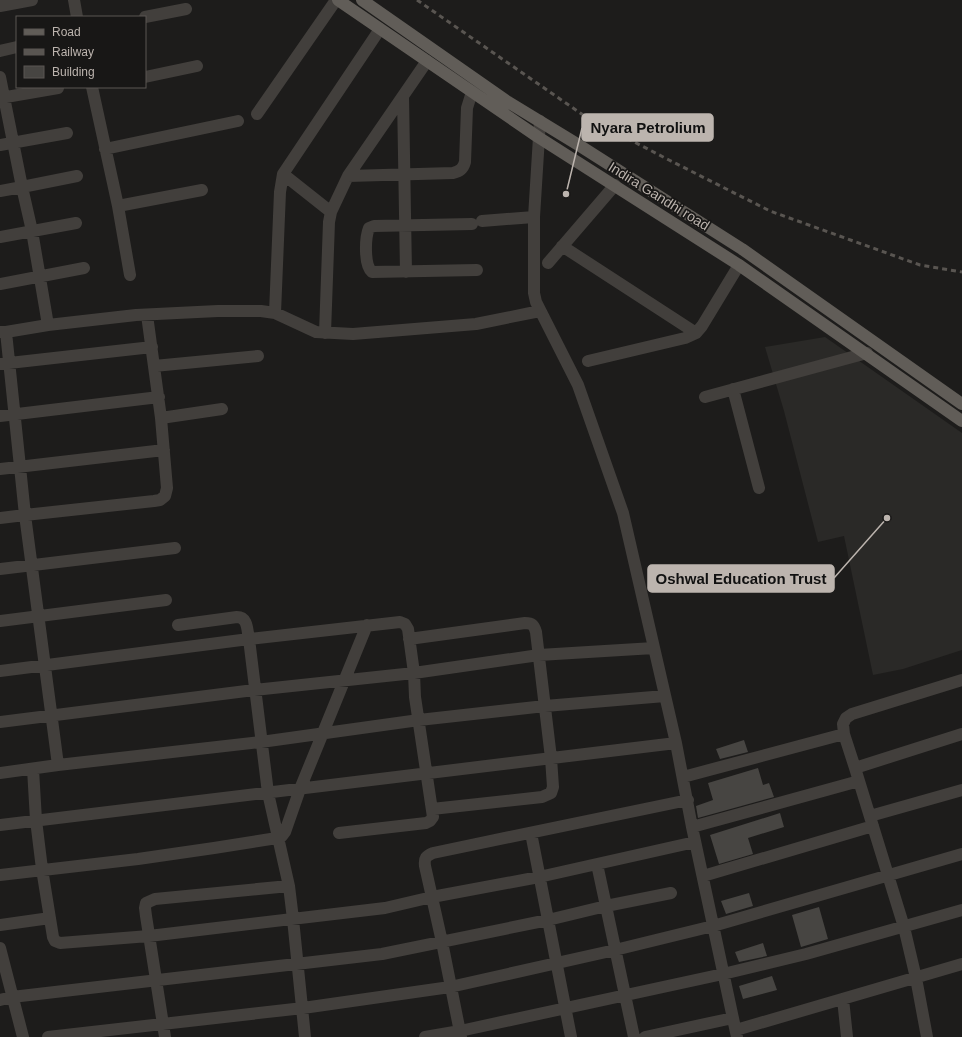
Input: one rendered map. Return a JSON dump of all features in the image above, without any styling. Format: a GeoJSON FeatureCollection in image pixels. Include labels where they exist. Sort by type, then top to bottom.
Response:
{"type":"FeatureCollection","features":[{"type":"Feature","properties":{"kind":"main road","name":"Indira Gandhi road"},"geometry":{"type":"LineString","coordinates":[[337,0],[538,137],[740,265],[962,421]]}},
{"type":"Feature","properties":{"kind":"main road","name":"Indira Gandhi road"},"geometry":{"type":"LineString","coordinates":[[362,0],[508,102],[742,249],[962,404]]}},
{"type":"Feature","properties":{"kind":"street"},"geometry":{"type":"LineString","coordinates":[[0,6],[32,0]]}},
{"type":"Feature","properties":{"kind":"street"},"geometry":{"type":"LineString","coordinates":[[74,0],[77,16]]}},
{"type":"Feature","properties":{"kind":"street"},"geometry":{"type":"LineString","coordinates":[[257,114],[337,0]]}},
{"type":"Feature","properties":{"kind":"street"},"geometry":{"type":"LineString","coordinates":[[146,17],[186,9]]}},
{"type":"Feature","properties":{"kind":"street"},"geometry":{"type":"LineString","coordinates":[[275,313],[280,192],[283,174],[380,29]]}},
{"type":"Feature","properties":{"kind":"street"},"geometry":{"type":"LineString","coordinates":[[0,51],[16,48]]}},
{"type":"Feature","properties":{"kind":"street"},"geometry":{"type":"LineString","coordinates":[[325,333],[329,222],[331,212],[348,176],[427,61]]}},
{"type":"Feature","properties":{"kind":"street"},"geometry":{"type":"LineString","coordinates":[[146,77],[197,66]]}},
{"type":"Feature","properties":{"kind":"street"},"geometry":{"type":"LineString","coordinates":[[0,77],[2,98],[32,231],[48,325]]}},
{"type":"Feature","properties":{"kind":"street"},"geometry":{"type":"LineString","coordinates":[[2,98],[58,88]]}},
{"type":"Feature","properties":{"kind":"street"},"geometry":{"type":"LineString","coordinates":[[93,88],[118,206],[130,275]]}},
{"type":"Feature","properties":{"kind":"street"},"geometry":{"type":"LineString","coordinates":[[348,176],[458,172],[463,168],[466,162],[467,108],[472,92]]}},
{"type":"Feature","properties":{"kind":"street"},"geometry":{"type":"LineString","coordinates":[[403,96],[406,272]]}},
{"type":"Feature","properties":{"kind":"street"},"geometry":{"type":"LineString","coordinates":[[105,149],[238,121]]}},
{"type":"Feature","properties":{"kind":"street"},"geometry":{"type":"LineString","coordinates":[[540,121],[534,217],[534,293],[540,311],[578,385],[623,513],[676,743],[695,842],[737,1034],[843,999],[962,964]]}},
{"type":"Feature","properties":{"kind":"street"},"geometry":{"type":"LineString","coordinates":[[0,144],[67,133]]}},
{"type":"Feature","properties":{"kind":"street"},"geometry":{"type":"LineString","coordinates":[[283,174],[331,212]]}},
{"type":"Feature","properties":{"kind":"street"},"geometry":{"type":"LineString","coordinates":[[0,191],[77,176]]}},
{"type":"Feature","properties":{"kind":"street"},"geometry":{"type":"LineString","coordinates":[[548,263],[615,186]]}},
{"type":"Feature","properties":{"kind":"street"},"geometry":{"type":"LineString","coordinates":[[118,206],[202,190]]}},
{"type":"Feature","properties":{"kind":"street"},"geometry":{"type":"LineString","coordinates":[[477,270],[372,272],[368,268],[367,262],[367,234],[369,228],[374,226],[405,226],[477,222],[534,217]]}},
{"type":"Feature","properties":{"kind":"street"},"geometry":{"type":"LineString","coordinates":[[0,237],[76,223]]}},
{"type":"Feature","properties":{"kind":"street"},"geometry":{"type":"LineString","coordinates":[[562,246],[696,333]]}},
{"type":"Feature","properties":{"kind":"street"},"geometry":{"type":"LineString","coordinates":[[588,361],[685,338],[696,333],[702,326],[740,265]]}},
{"type":"Feature","properties":{"kind":"street"},"geometry":{"type":"LineString","coordinates":[[0,284],[84,268]]}},
{"type":"Feature","properties":{"kind":"street"},"geometry":{"type":"LineString","coordinates":[[58,765],[25,515],[15,414],[5,363],[3,332],[48,325],[147,315],[228,310],[261,310],[275,313],[310,330],[325,333],[353,334],[476,324],[540,311]]}},
{"type":"Feature","properties":{"kind":"street"},"geometry":{"type":"LineString","coordinates":[[0,518],[160,500],[165,496],[167,488],[161,418],[147,315]]}},
{"type":"Feature","properties":{"kind":"street"},"geometry":{"type":"LineString","coordinates":[[5,363],[152,347]]}},
{"type":"Feature","properties":{"kind":"street"},"geometry":{"type":"LineString","coordinates":[[705,397],[867,353]]}},
{"type":"Feature","properties":{"kind":"street"},"geometry":{"type":"LineString","coordinates":[[154,366],[258,356]]}},
{"type":"Feature","properties":{"kind":"street"},"geometry":{"type":"LineString","coordinates":[[733,389],[759,488]]}},
{"type":"Feature","properties":{"kind":"street"},"geometry":{"type":"LineString","coordinates":[[0,416],[158,397]]}},
{"type":"Feature","properties":{"kind":"street"},"geometry":{"type":"LineString","coordinates":[[161,418],[222,410]]}},
{"type":"Feature","properties":{"kind":"street"},"geometry":{"type":"LineString","coordinates":[[0,469],[164,450]]}},
{"type":"Feature","properties":{"kind":"street"},"geometry":{"type":"LineString","coordinates":[[0,569],[175,548]]}},
{"type":"Feature","properties":{"kind":"street"},"geometry":{"type":"LineString","coordinates":[[0,621],[166,600]]}},
{"type":"Feature","properties":{"kind":"street"},"geometry":{"type":"LineString","coordinates":[[178,625],[241,617],[245,620],[249,640],[268,793],[289,886],[305,1037]]}},
{"type":"Feature","properties":{"kind":"street"},"geometry":{"type":"LineString","coordinates":[[0,672],[368,625],[400,622],[405,624],[408,629],[432,817],[430,821],[426,823],[339,833]]}},
{"type":"Feature","properties":{"kind":"street"},"geometry":{"type":"LineString","coordinates":[[409,639],[530,623],[534,626],[536,632],[539,654],[551,758],[553,788],[551,793],[547,796],[432,808]]}},
{"type":"Feature","properties":{"kind":"street"},"geometry":{"type":"LineString","coordinates":[[0,875],[169,854],[278,838],[282,836],[285,832],[300,788],[368,625]]}},
{"type":"Feature","properties":{"kind":"street"},"geometry":{"type":"LineString","coordinates":[[0,722],[52,717],[254,690],[414,673],[539,654],[654,648]]}},
{"type":"Feature","properties":{"kind":"street"},"geometry":{"type":"LineString","coordinates":[[927,1037],[916,978],[904,927],[844,734],[843,724],[846,718],[852,714],[962,680]]}},
{"type":"Feature","properties":{"kind":"street"},"geometry":{"type":"LineString","coordinates":[[0,773],[261,742],[419,720],[545,706],[665,696]]}},
{"type":"Feature","properties":{"kind":"street"},"geometry":{"type":"LineString","coordinates":[[683,777],[844,734]]}},
{"type":"Feature","properties":{"kind":"street"},"geometry":{"type":"LineString","coordinates":[[855,768],[962,734]]}},
{"type":"Feature","properties":{"kind":"street"},"geometry":{"type":"LineString","coordinates":[[0,825],[676,743]]}},
{"type":"Feature","properties":{"kind":"street"},"geometry":{"type":"LineString","coordinates":[[33,769],[36,820],[42,869],[53,937],[60,943],[149,936],[385,908],[432,897],[539,877],[695,842]]}},
{"type":"Feature","properties":{"kind":"street"},"geometry":{"type":"LineString","coordinates":[[692,827],[859,781]]}},
{"type":"Feature","properties":{"kind":"street"},"geometry":{"type":"LineString","coordinates":[[703,876],[962,790]]}},
{"type":"Feature","properties":{"kind":"street"},"geometry":{"type":"LineString","coordinates":[[460,1034],[425,866],[424,860],[427,856],[433,853],[688,800]]}},
{"type":"Feature","properties":{"kind":"street"},"geometry":{"type":"LineString","coordinates":[[530,833],[571,1037]]}},
{"type":"Feature","properties":{"kind":"street"},"geometry":{"type":"LineString","coordinates":[[48,1037],[303,1008],[450,987],[615,950],[713,926],[962,854]]}},
{"type":"Feature","properties":{"kind":"street"},"geometry":{"type":"LineString","coordinates":[[597,864],[634,1037]]}},
{"type":"Feature","properties":{"kind":"street"},"geometry":{"type":"LineString","coordinates":[[165,1037],[145,908],[146,903],[155,899],[289,886]]}},
{"type":"Feature","properties":{"kind":"street"},"geometry":{"type":"LineString","coordinates":[[6,998],[382,954],[671,893]]}},
{"type":"Feature","properties":{"kind":"street"},"geometry":{"type":"LineString","coordinates":[[426,1037],[460,1034],[565,1008],[723,974],[806,954],[962,910]]}},
{"type":"Feature","properties":{"kind":"street"},"geometry":{"type":"LineString","coordinates":[[0,925],[50,918]]}},
{"type":"Feature","properties":{"kind":"street"},"geometry":{"type":"LineString","coordinates":[[0,948],[6,998],[23,1037]]}},
{"type":"Feature","properties":{"kind":"street"},"geometry":{"type":"LineString","coordinates":[[843,999],[847,1037]]}},
{"type":"Feature","properties":{"kind":"street"},"geometry":{"type":"LineString","coordinates":[[645,1037],[733,1018]]}},
{"type":"Feature","properties":{"kind":"shaded area"},"geometry":{"type":"Polygon","coordinates":[[[825,337],[962,433],[962,650],[903,669],[873,675],[844,536],[818,542],[784,411],[765,347],[825,337]]]}},
{"type":"Feature","properties":{"kind":"building"},"geometry":{"type":"Polygon","coordinates":[[[744,740],[748,752],[720,759],[716,749],[744,740]]]}},
{"type":"Feature","properties":{"kind":"building"},"geometry":{"type":"Polygon","coordinates":[[[758,768],[763,785],[769,783],[774,797],[698,818],[696,806],[713,800],[708,783],[758,768]]]}},
{"type":"Feature","properties":{"kind":"building"},"geometry":{"type":"Polygon","coordinates":[[[780,813],[784,827],[748,838],[753,854],[719,864],[710,835],[780,813]]]}},
{"type":"Feature","properties":{"kind":"building"},"geometry":{"type":"Polygon","coordinates":[[[749,893],[753,906],[726,914],[721,901],[749,893]]]}},
{"type":"Feature","properties":{"kind":"building"},"geometry":{"type":"Polygon","coordinates":[[[819,907],[828,939],[801,947],[792,915],[819,907]]]}},
{"type":"Feature","properties":{"kind":"building"},"geometry":{"type":"Polygon","coordinates":[[[763,943],[767,956],[739,962],[735,952],[763,943]]]}},
{"type":"Feature","properties":{"kind":"building"},"geometry":{"type":"Polygon","coordinates":[[[772,976],[777,990],[743,999],[739,986],[772,976]]]}},
{"type":"Feature","properties":{"kind":"railway"},"geometry":{"type":"LineString","coordinates":[[417,0],[586,117],[770,211],[920,265],[962,272]]}},
{"type":"Feature","properties":{"kind":"place","name":"Nyara Petrolium"},"geometry":{"type":"Point","coordinates":[566,194]}},
{"type":"Feature","properties":{"kind":"place","name":"Oshwal Education Trust"},"geometry":{"type":"Point","coordinates":[887,518]}}]}
